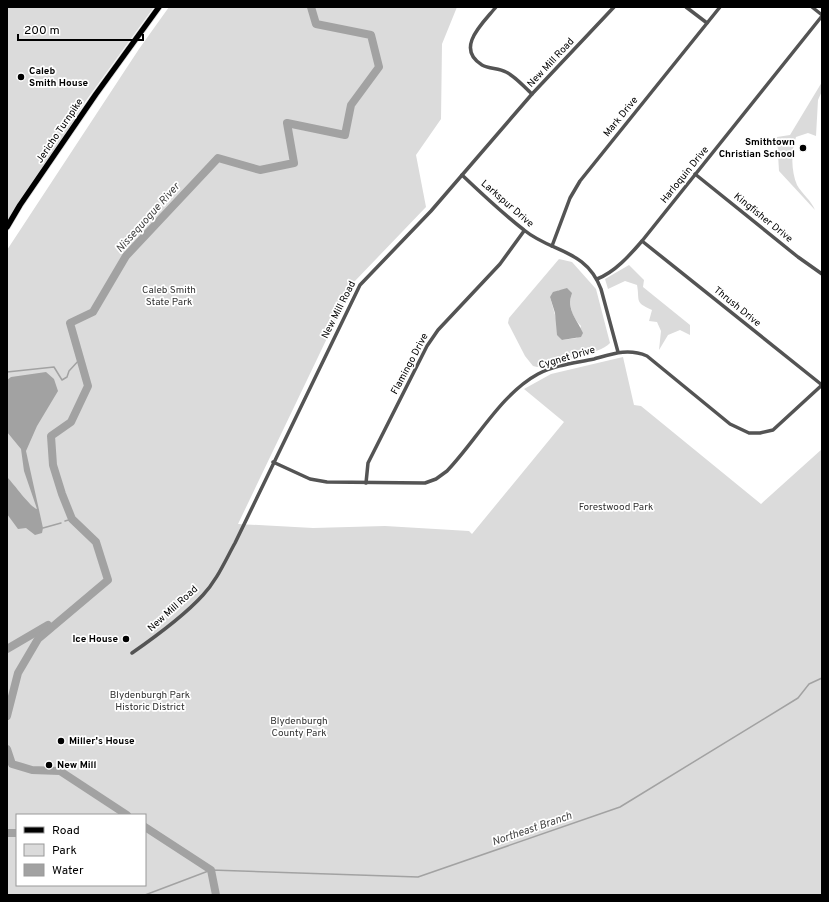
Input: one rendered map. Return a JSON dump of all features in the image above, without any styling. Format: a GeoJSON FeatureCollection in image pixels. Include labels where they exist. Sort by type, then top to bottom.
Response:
{"type":"FeatureCollection","features":[{"type":"Feature","properties":{"kind":"main road","name":"Jericho Turnpike"},"geometry":{"type":"LineString","coordinates":[[7,227],[20,205],[96,94],[159,7]]}},
{"type":"Feature","properties":{"kind":"street"},"geometry":{"type":"LineString","coordinates":[[496,7],[476,29],[471,41],[471,51],[476,61],[484,66],[507,72],[532,94]]}},
{"type":"Feature","properties":{"kind":"street","name":"New Mill Road"},"geometry":{"type":"LineString","coordinates":[[132,654],[161,632],[203,595],[216,577],[235,543],[360,285],[462,175],[532,94],[614,7]]}},
{"type":"Feature","properties":{"kind":"street"},"geometry":{"type":"LineString","coordinates":[[686,7],[707,23]]}},
{"type":"Feature","properties":{"kind":"street","name":"Mark Drive"},"geometry":{"type":"LineString","coordinates":[[552,246],[570,198],[580,181],[720,7]]}},
{"type":"Feature","properties":{"kind":"street"},"geometry":{"type":"LineString","coordinates":[[812,7],[822,15]]}},
{"type":"Feature","properties":{"kind":"street","name":"Harloquin Drive"},"geometry":{"type":"LineString","coordinates":[[598,279],[605,276],[630,255],[642,241],[822,15]]}},
{"type":"Feature","properties":{"kind":"street","name":"Kingfisher Drive"},"geometry":{"type":"LineString","coordinates":[[695,174],[798,257],[822,274]]}},
{"type":"Feature","properties":{"kind":"street","name":"Larkspur Drive"},"geometry":{"type":"LineString","coordinates":[[462,175],[524,231],[578,258],[598,279],[618,352]]}},
{"type":"Feature","properties":{"kind":"street","name":"Flamingo Drive"},"geometry":{"type":"LineString","coordinates":[[366,482],[368,464],[427,346],[438,330],[500,264],[524,231]]}},
{"type":"Feature","properties":{"kind":"street","name":"Thrush Drive"},"geometry":{"type":"LineString","coordinates":[[642,241],[822,385]]}},
{"type":"Feature","properties":{"kind":"street","name":"Cygnet Drive"},"geometry":{"type":"LineString","coordinates":[[273,462],[310,479],[327,482],[425,483],[436,479],[447,471],[511,396],[529,379],[550,369],[618,352],[638,352],[647,356],[730,424],[749,433],[760,433],[773,430],[822,385]]}},
{"type":"Feature","properties":{"kind":"green space"},"geometry":{"type":"Polygon","coordinates":[[[7,7],[154,7],[85,102],[63,138],[7,221],[7,7]]]}},
{"type":"Feature","properties":{"kind":"green space"},"geometry":{"type":"Polygon","coordinates":[[[169,7],[457,7],[442,44],[441,119],[416,155],[426,207],[354,282],[238,524],[313,528],[385,526],[469,531],[472,534],[564,422],[524,389],[551,374],[623,357],[634,405],[641,406],[761,504],[822,449],[822,895],[7,895],[7,250],[139,49],[169,7]]]}},
{"type":"Feature","properties":{"kind":"green space"},"geometry":{"type":"Polygon","coordinates":[[[822,82],[822,91],[818,100],[816,136],[808,133],[796,137],[793,155],[793,167],[797,185],[815,210],[779,171],[777,137],[790,135],[822,82]]]}},
{"type":"Feature","properties":{"kind":"green space"},"geometry":{"type":"Polygon","coordinates":[[[559,259],[572,262],[596,289],[610,343],[597,351],[537,367],[533,366],[525,356],[508,323],[509,318],[559,259]],[[559,290],[550,297],[562,340],[577,338],[581,326],[572,313],[571,297],[563,290],[559,290]]]}},
{"type":"Feature","properties":{"kind":"green space"},"geometry":{"type":"Polygon","coordinates":[[[629,265],[644,280],[643,287],[690,325],[690,335],[680,330],[668,335],[659,350],[661,331],[657,322],[649,321],[652,310],[640,303],[637,285],[625,281],[608,289],[605,279],[629,265]]]}},
{"type":"Feature","properties":{"kind":"water"},"geometry":{"type":"Polygon","coordinates":[[[567,288],[572,293],[570,304],[571,309],[583,333],[581,337],[562,340],[557,335],[555,313],[550,297],[553,292],[567,288]]]}},
{"type":"Feature","properties":{"kind":"water"},"geometry":{"type":"Polygon","coordinates":[[[46,372],[54,379],[58,391],[37,426],[26,451],[43,528],[42,533],[35,535],[26,528],[18,529],[7,514],[7,477],[26,500],[37,509],[24,471],[21,449],[7,432],[7,380],[11,377],[46,372]]]}},
{"type":"Feature","properties":{"kind":"waterway","name":"Nissequogue River"},"geometry":{"type":"LineString","coordinates":[[7,716],[18,673],[38,639],[108,580],[96,542],[72,519],[53,465],[51,436],[71,422],[88,386],[70,323],[93,312],[126,256],[218,158],[260,170],[294,163],[287,123],[345,135],[351,105],[379,67],[371,35],[316,24],[311,7]]}},
{"type":"Feature","properties":{"kind":"waterway"},"geometry":{"type":"LineString","coordinates":[[7,372],[54,367],[62,380],[67,377],[69,371],[80,359]]}},
{"type":"Feature","properties":{"kind":"waterway","name":"Nissequogue River"},"geometry":{"type":"LineString","coordinates":[[65,521],[72,519]]}},
{"type":"Feature","properties":{"kind":"waterway"},"geometry":{"type":"LineString","coordinates":[[43,528],[61,523]]}},
{"type":"Feature","properties":{"kind":"waterway"},"geometry":{"type":"LineString","coordinates":[[7,649],[48,625]]}},
{"type":"Feature","properties":{"kind":"waterway","name":"Northeast Branch"},"geometry":{"type":"LineString","coordinates":[[145,895],[211,870],[418,877],[620,807],[798,698],[809,684],[822,678]]}},
{"type":"Feature","properties":{"kind":"waterway","name":"Nissequogue River"},"geometry":{"type":"LineString","coordinates":[[7,749],[12,764],[32,770],[60,771],[125,814]]}},
{"type":"Feature","properties":{"kind":"waterway","name":"Nissequogue River"},"geometry":{"type":"LineString","coordinates":[[146,828],[211,870],[216,895]]}},
{"type":"Feature","properties":{"kind":"waterway"},"geometry":{"type":"LineString","coordinates":[[7,833],[16,833]]}},
{"type":"Feature","properties":{"kind":"place","name":"Caleb Smith House"},"geometry":{"type":"Point","coordinates":[21,77]}},
{"type":"Feature","properties":{"kind":"place","name":"Smithtown Christian School"},"geometry":{"type":"Point","coordinates":[803,148]}},
{"type":"Feature","properties":{"kind":"place","name":"Ice House"},"geometry":{"type":"Point","coordinates":[126,639]}},
{"type":"Feature","properties":{"kind":"place","name":"Miller's House"},"geometry":{"type":"Point","coordinates":[61,741]}},
{"type":"Feature","properties":{"kind":"place","name":"New Mill"},"geometry":{"type":"Point","coordinates":[49,765]}},
{"type":"Feature","properties":{"kind":"park label","name":"Caleb Smith State Park"},"geometry":{"type":"Point","coordinates":[169,296]}},
{"type":"Feature","properties":{"kind":"park label","name":"Forestwood Park"},"geometry":{"type":"Point","coordinates":[616,507]}},
{"type":"Feature","properties":{"kind":"park label","name":"Blydenburgh Park Historic District"},"geometry":{"type":"Point","coordinates":[150,700]}},
{"type":"Feature","properties":{"kind":"park label","name":"Blydenburgh County Park"},"geometry":{"type":"Point","coordinates":[299,726]}}]}
